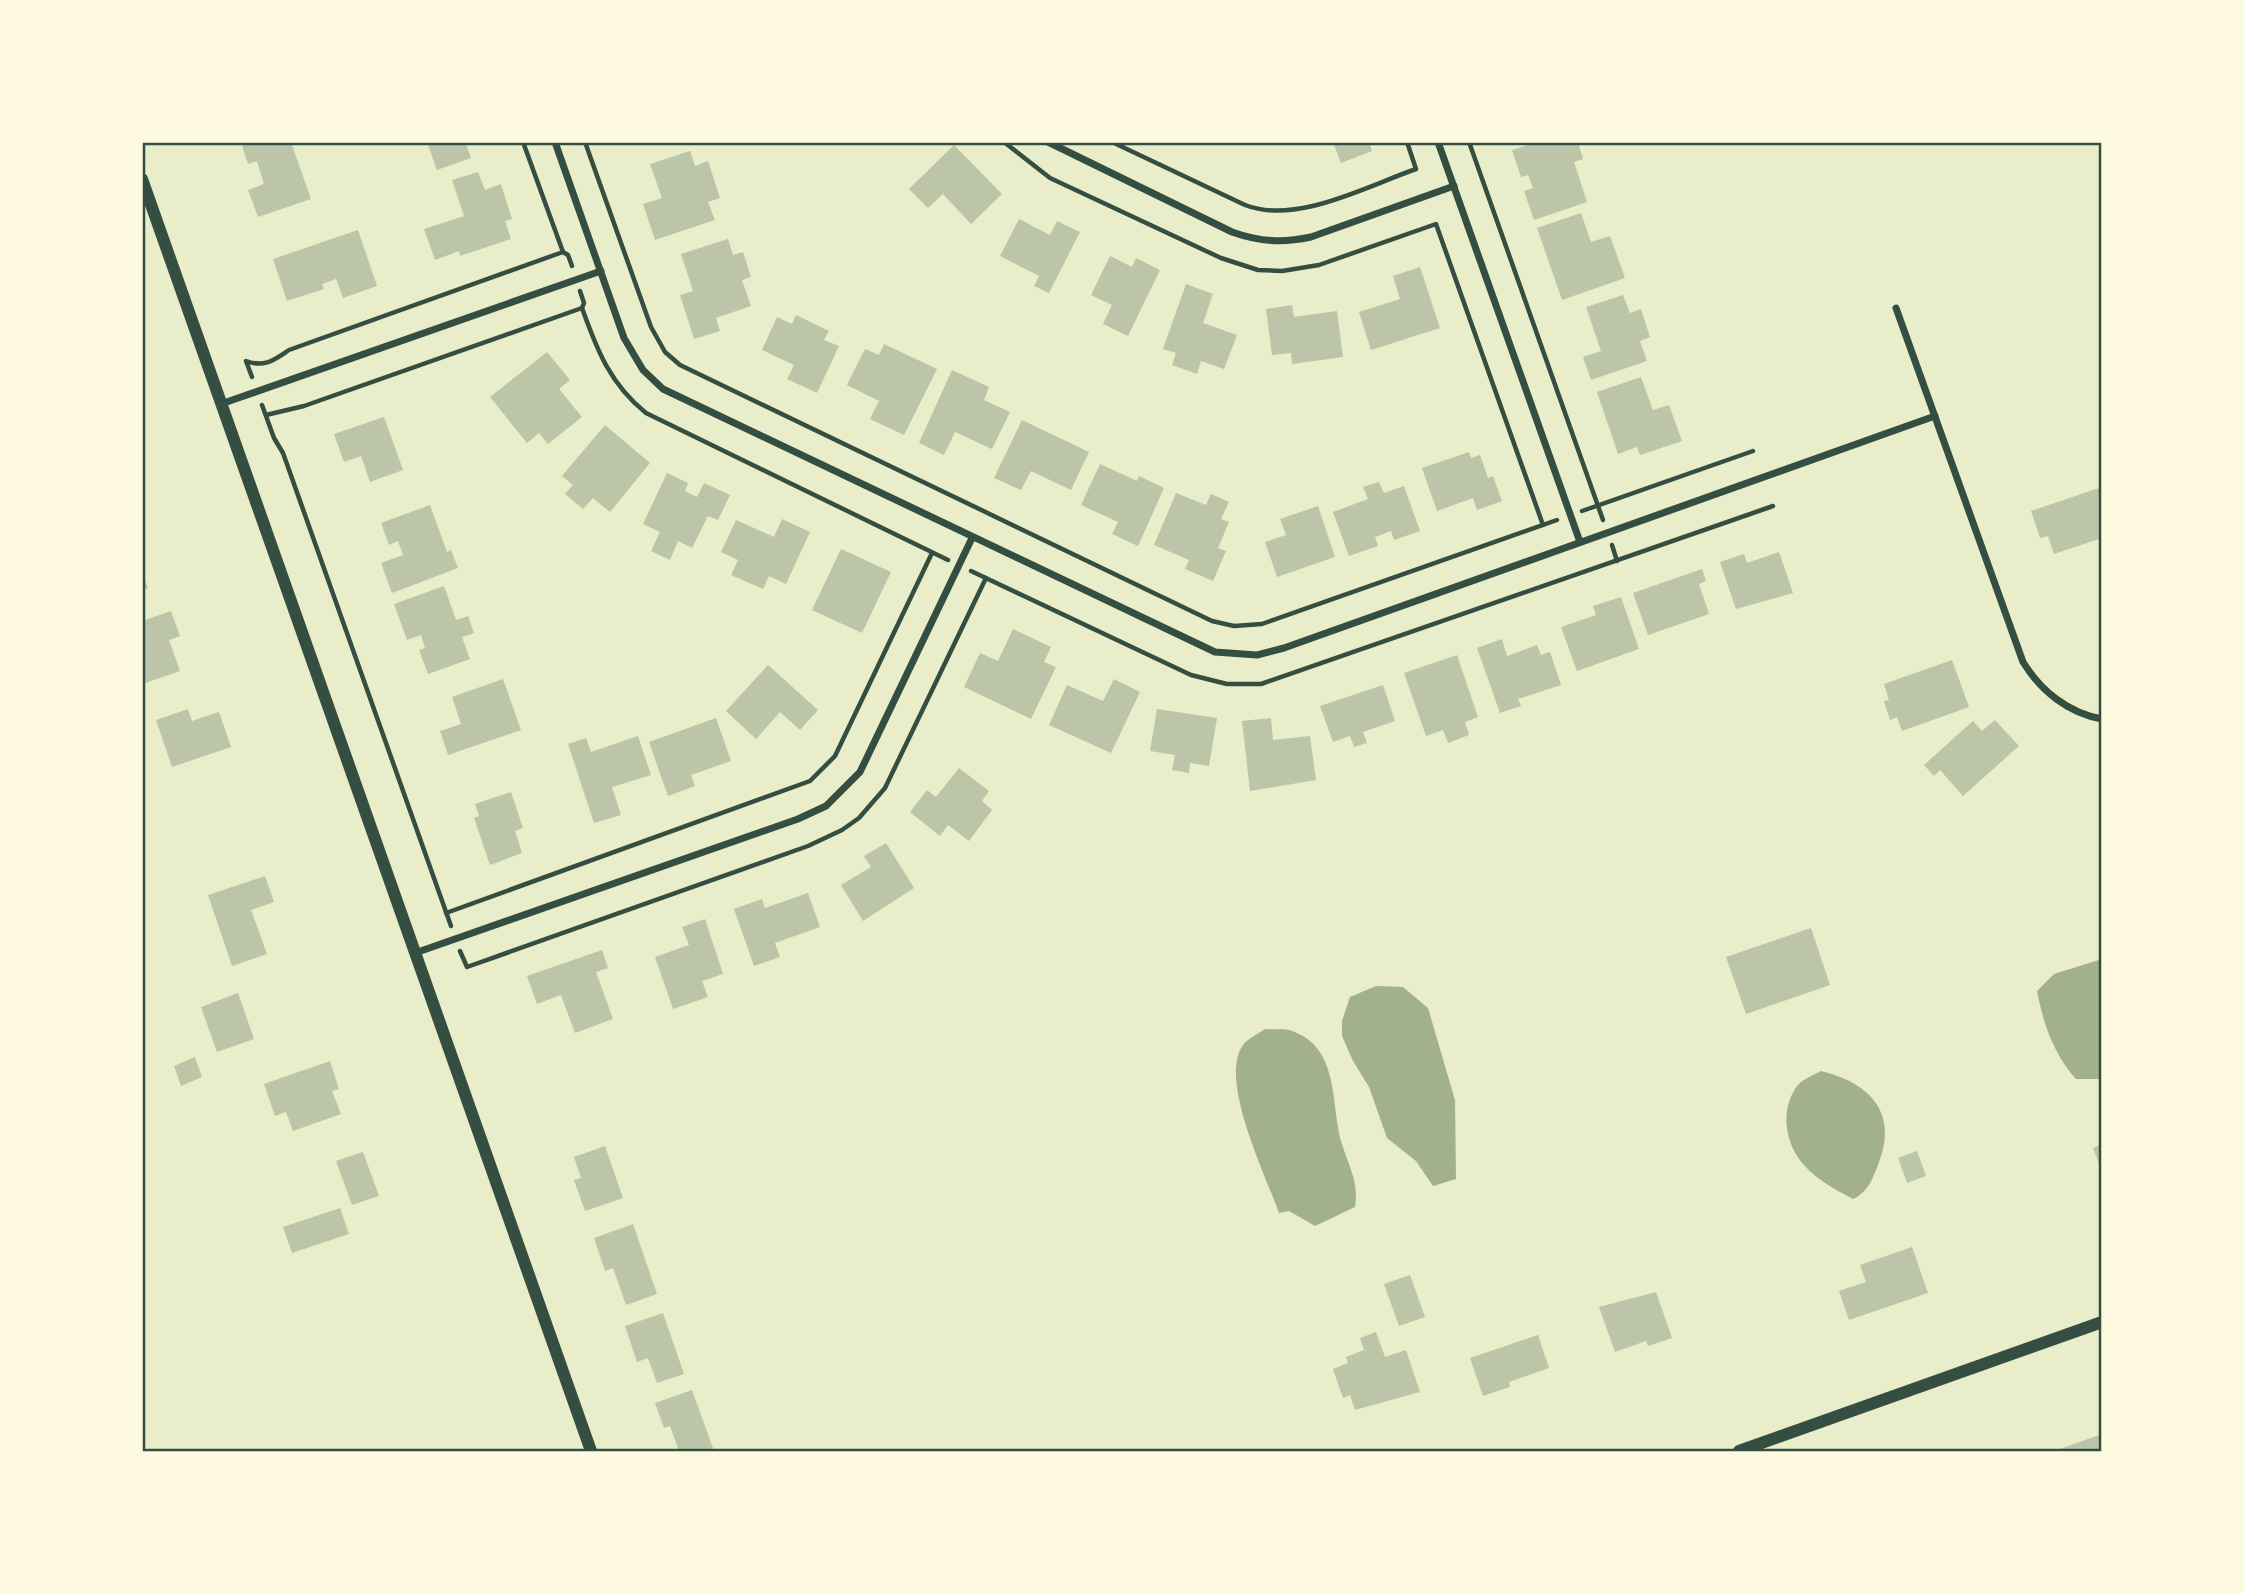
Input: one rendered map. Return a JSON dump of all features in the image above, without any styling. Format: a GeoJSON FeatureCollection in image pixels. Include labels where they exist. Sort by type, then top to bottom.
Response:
{"type":"FeatureCollection","features":[{"type":"Feature","properties":{"kind":"street"},"geometry":{"type":"LineString","coordinates":[[555,142],[633,356],[649,377],[663,389],[1202,648],[1242,656],[1284,648],[1935,416]]}},
{"type":"Feature","properties":{"kind":"street"},"geometry":{"type":"LineString","coordinates":[[1048,142],[1233,232],[1262,241],[1291,241],[1311,237],[1454,186]]}},
{"type":"Feature","properties":{"kind":"street"},"geometry":{"type":"LineString","coordinates":[[1438,142],[1580,542]]}},
{"type":"Feature","properties":{"kind":"street"},"geometry":{"type":"LineString","coordinates":[[142,179],[591,1451]]}},
{"type":"Feature","properties":{"kind":"street"},"geometry":{"type":"LineString","coordinates":[[221,404],[601,271]]}},
{"type":"Feature","properties":{"kind":"street"},"geometry":{"type":"LineString","coordinates":[[1896,308],[2017,648],[2031,676],[2062,704],[2102,719]]}},
{"type":"Feature","properties":{"kind":"street"},"geometry":{"type":"LineString","coordinates":[[415,953],[785,824],[826,806],[860,772],[972,538]]}},
{"type":"Feature","properties":{"kind":"street"},"geometry":{"type":"LineString","coordinates":[[1739,1451],[2102,1322]]}},
{"type":"Feature","properties":{"kind":"path"},"geometry":{"type":"LineString","coordinates":[[523,142],[563,252]]}},
{"type":"Feature","properties":{"kind":"path"},"geometry":{"type":"LineString","coordinates":[[586,142],[651,327],[666,352],[680,365],[1212,621],[1234,626],[1262,624],[1753,451]]}},
{"type":"Feature","properties":{"kind":"path"},"geometry":{"type":"LineString","coordinates":[[1004,142],[1050,178],[1221,258],[1258,270],[1282,271],[1319,265],[1436,223],[1543,525]]}},
{"type":"Feature","properties":{"kind":"path"},"geometry":{"type":"LineString","coordinates":[[1112,142],[1244,205],[1273,212],[1303,208],[1416,169],[1407,142]]}},
{"type":"Feature","properties":{"kind":"path"},"geometry":{"type":"LineString","coordinates":[[1469,142],[1617,561]]}},
{"type":"Feature","properties":{"kind":"path"},"geometry":{"type":"LineString","coordinates":[[582,308],[597,350],[614,381],[646,413],[986,578]]}},
{"type":"Feature","properties":{"kind":"path"},"geometry":{"type":"LineString","coordinates":[[266,415],[284,453],[467,967]]}},
{"type":"Feature","properties":{"kind":"path"},"geometry":{"type":"LineString","coordinates":[[446,913],[810,781],[835,756],[932,553]]}},
{"type":"Feature","properties":{"kind":"shaded area"},"geometry":{"type":"Polygon","coordinates":[[[2102,959],[2102,1079],[2076,1079],[2061,1060],[2050,1038],[2037,991],[2054,974],[2102,959]]]}},
{"type":"Feature","properties":{"kind":"shaded area"},"geometry":{"type":"Polygon","coordinates":[[[1376,986],[1403,987],[1428,1008],[1455,1100],[1456,1179],[1433,1186],[1416,1161],[1387,1138],[1369,1087],[1342,1036],[1342,1021],[1350,997],[1376,986]]]}},
{"type":"Feature","properties":{"kind":"shaded area"},"geometry":{"type":"Polygon","coordinates":[[[1265,1029],[1289,1030],[1308,1039],[1319,1050],[1331,1080],[1338,1129],[1354,1182],[1356,1198],[1355,1207],[1315,1226],[1289,1211],[1279,1213],[1255,1153],[1240,1103],[1236,1080],[1237,1060],[1243,1045],[1265,1029]]]}},
{"type":"Feature","properties":{"kind":"shaded area"},"geometry":{"type":"Polygon","coordinates":[[[1821,1071],[1839,1076],[1867,1093],[1882,1116],[1884,1147],[1878,1165],[1866,1189],[1853,1199],[1809,1170],[1798,1157],[1789,1137],[1787,1115],[1792,1094],[1800,1083],[1821,1071]]]}},
{"type":"Feature","properties":{"kind":"building"},"geometry":{"type":"Polygon","coordinates":[[[253,142],[291,142],[311,199],[258,217],[248,190],[264,184],[257,161],[248,164],[242,146],[253,142]]]}},
{"type":"Feature","properties":{"kind":"building"},"geometry":{"type":"Polygon","coordinates":[[[427,142],[465,142],[471,158],[437,170],[427,142]]]}},
{"type":"Feature","properties":{"kind":"building"},"geometry":{"type":"Polygon","coordinates":[[[1333,142],[1369,142],[1372,151],[1341,163],[1333,142]]]}},
{"type":"Feature","properties":{"kind":"building"},"geometry":{"type":"Polygon","coordinates":[[[1538,142],[1578,142],[1583,159],[1574,162],[1587,202],[1534,220],[1524,191],[1533,188],[1528,175],[1521,177],[1512,150],[1538,142]]]}},
{"type":"Feature","properties":{"kind":"building"},"geometry":{"type":"Polygon","coordinates":[[[954,145],[1002,194],[971,224],[943,194],[928,208],[909,189],[954,145]]]}},
{"type":"Feature","properties":{"kind":"building"},"geometry":{"type":"Polygon","coordinates":[[[690,151],[695,166],[708,161],[720,198],[708,202],[715,220],[655,240],[643,204],[662,198],[650,164],[690,151]]]}},
{"type":"Feature","properties":{"kind":"building"},"geometry":{"type":"Polygon","coordinates":[[[478,172],[485,190],[501,184],[512,219],[505,221],[511,239],[460,256],[459,251],[435,260],[424,229],[464,216],[452,180],[478,172]]]}},
{"type":"Feature","properties":{"kind":"building"},"geometry":{"type":"Polygon","coordinates":[[[1581,213],[1591,242],[1610,236],[1625,278],[1562,300],[1537,228],[1581,213]]]}},
{"type":"Feature","properties":{"kind":"building"},"geometry":{"type":"Polygon","coordinates":[[[1019,219],[1050,235],[1057,221],[1080,232],[1049,293],[1034,286],[1039,276],[1000,256],[1019,219]]]}},
{"type":"Feature","properties":{"kind":"building"},"geometry":{"type":"Polygon","coordinates":[[[358,230],[377,286],[343,298],[336,279],[322,284],[324,289],[287,301],[273,259],[358,230]]]}},
{"type":"Feature","properties":{"kind":"building"},"geometry":{"type":"Polygon","coordinates":[[[728,239],[733,255],[743,252],[751,277],[742,280],[751,306],[716,318],[720,331],[694,339],[680,295],[693,291],[681,254],[728,239]]]}},
{"type":"Feature","properties":{"kind":"building"},"geometry":{"type":"Polygon","coordinates":[[[1110,256],[1132,267],[1136,258],[1160,270],[1128,336],[1103,324],[1112,305],[1091,295],[1110,256]]]}},
{"type":"Feature","properties":{"kind":"building"},"geometry":{"type":"Polygon","coordinates":[[[1420,267],[1440,328],[1371,350],[1359,312],[1400,299],[1393,276],[1420,267]]]}},
{"type":"Feature","properties":{"kind":"building"},"geometry":{"type":"Polygon","coordinates":[[[1186,284],[1213,294],[1203,323],[1237,335],[1224,369],[1201,361],[1197,374],[1172,365],[1176,353],[1163,349],[1186,284]]]}},
{"type":"Feature","properties":{"kind":"building"},"geometry":{"type":"Polygon","coordinates":[[[1623,295],[1630,313],[1641,309],[1650,337],[1640,341],[1647,361],[1591,380],[1583,357],[1601,351],[1586,307],[1623,295]]]}},
{"type":"Feature","properties":{"kind":"building"},"geometry":{"type":"Polygon","coordinates":[[[1292,305],[1294,317],[1337,311],[1343,357],[1292,364],[1291,353],[1272,355],[1266,309],[1292,305]]]}},
{"type":"Feature","properties":{"kind":"building"},"geometry":{"type":"Polygon","coordinates":[[[796,315],[829,331],[824,340],[839,346],[817,393],[787,379],[794,365],[762,350],[777,317],[792,324],[796,315]]]}},
{"type":"Feature","properties":{"kind":"building"},"geometry":{"type":"Polygon","coordinates":[[[884,344],[937,369],[904,435],[870,419],[879,401],[847,385],[865,349],[879,355],[884,344]]]}},
{"type":"Feature","properties":{"kind":"building"},"geometry":{"type":"Polygon","coordinates":[[[547,352],[570,380],[559,389],[582,417],[548,444],[539,433],[527,443],[490,397],[547,352]]]}},
{"type":"Feature","properties":{"kind":"building"},"geometry":{"type":"Polygon","coordinates":[[[952,370],[989,387],[984,400],[1010,412],[992,449],[955,432],[944,455],[919,443],[952,370]]]}},
{"type":"Feature","properties":{"kind":"building"},"geometry":{"type":"Polygon","coordinates":[[[1641,377],[1653,410],[1669,405],[1682,441],[1640,455],[1637,447],[1618,454],[1597,392],[1641,377]]]}},
{"type":"Feature","properties":{"kind":"building"},"geometry":{"type":"Polygon","coordinates":[[[384,417],[403,470],[370,482],[361,456],[344,462],[334,434],[384,417]]]}},
{"type":"Feature","properties":{"kind":"building"},"geometry":{"type":"Polygon","coordinates":[[[1022,420],[1089,452],[1071,490],[1031,471],[1021,490],[994,478],[1022,420]]]}},
{"type":"Feature","properties":{"kind":"building"},"geometry":{"type":"Polygon","coordinates":[[[605,425],[650,463],[610,512],[593,498],[583,509],[565,494],[573,485],[562,476],[605,425]]]}},
{"type":"Feature","properties":{"kind":"building"},"geometry":{"type":"Polygon","coordinates":[[[1469,452],[1471,458],[1480,455],[1488,478],[1493,476],[1502,501],[1477,510],[1473,498],[1437,511],[1422,468],[1469,452]]]}},
{"type":"Feature","properties":{"kind":"building"},"geometry":{"type":"Polygon","coordinates":[[[1100,464],[1137,481],[1139,476],[1164,488],[1138,546],[1112,534],[1118,522],[1081,505],[1100,464]]]}},
{"type":"Feature","properties":{"kind":"building"},"geometry":{"type":"Polygon","coordinates":[[[667,473],[688,483],[685,491],[697,497],[704,483],[730,495],[718,520],[708,516],[692,548],[678,541],[670,560],[651,551],[660,532],[643,524],[667,473]]]}},
{"type":"Feature","properties":{"kind":"building"},"geometry":{"type":"Polygon","coordinates":[[[1379,482],[1384,493],[1404,486],[1420,531],[1394,540],[1391,531],[1375,537],[1378,546],[1349,556],[1333,512],[1368,499],[1363,487],[1379,482]]]}},
{"type":"Feature","properties":{"kind":"building"},"geometry":{"type":"Polygon","coordinates":[[[2102,487],[2102,538],[2054,554],[2048,536],[2040,538],[2031,511],[2102,487]]]}},
{"type":"Feature","properties":{"kind":"building"},"geometry":{"type":"Polygon","coordinates":[[[1176,493],[1206,505],[1211,494],[1229,502],[1221,519],[1229,522],[1218,548],[1226,551],[1213,581],[1185,569],[1189,560],[1154,545],[1176,493]]]}},
{"type":"Feature","properties":{"kind":"building"},"geometry":{"type":"Polygon","coordinates":[[[430,505],[447,552],[451,550],[458,568],[392,593],[381,563],[403,555],[398,541],[389,545],[381,523],[430,505]]]}},
{"type":"Feature","properties":{"kind":"building"},"geometry":{"type":"Polygon","coordinates":[[[1318,506],[1335,557],[1277,577],[1265,542],[1286,535],[1280,519],[1318,506]]]}},
{"type":"Feature","properties":{"kind":"building"},"geometry":{"type":"Polygon","coordinates":[[[782,519],[810,532],[786,584],[769,576],[763,589],[731,575],[738,560],[721,552],[736,520],[774,537],[782,519]]]}},
{"type":"Feature","properties":{"kind":"building"},"geometry":{"type":"Polygon","coordinates":[[[841,549],[891,572],[862,633],[812,610],[841,549]]]}},
{"type":"Feature","properties":{"kind":"building"},"geometry":{"type":"Polygon","coordinates":[[[1779,552],[1793,593],[1736,609],[1720,562],[1744,554],[1747,563],[1779,552]]]}},
{"type":"Feature","properties":{"kind":"building"},"geometry":{"type":"Polygon","coordinates":[[[1702,569],[1706,581],[1699,584],[1709,614],[1648,635],[1633,593],[1702,569]]]}},
{"type":"Feature","properties":{"kind":"building"},"geometry":{"type":"Polygon","coordinates":[[[142,572],[148,588],[142,590],[142,572]]]}},
{"type":"Feature","properties":{"kind":"building"},"geometry":{"type":"Polygon","coordinates":[[[444,586],[456,620],[468,616],[474,633],[462,637],[470,659],[428,674],[419,650],[425,648],[421,635],[407,640],[394,604],[444,586]]]}},
{"type":"Feature","properties":{"kind":"building"},"geometry":{"type":"Polygon","coordinates":[[[1621,597],[1639,649],[1577,671],[1561,627],[1596,615],[1593,606],[1621,597]]]}},
{"type":"Feature","properties":{"kind":"building"},"geometry":{"type":"Polygon","coordinates":[[[171,611],[180,636],[169,640],[180,671],[142,684],[142,621],[171,611]]]}},
{"type":"Feature","properties":{"kind":"building"},"geometry":{"type":"Polygon","coordinates":[[[1013,629],[1051,647],[1044,662],[1056,667],[1031,719],[964,687],[980,653],[998,661],[1013,629]]]}},
{"type":"Feature","properties":{"kind":"building"},"geometry":{"type":"Polygon","coordinates":[[[1502,639],[1507,656],[1537,645],[1541,655],[1550,652],[1561,685],[1518,699],[1521,706],[1500,713],[1477,648],[1502,639]]]}},
{"type":"Feature","properties":{"kind":"building"},"geometry":{"type":"Polygon","coordinates":[[[1457,655],[1478,717],[1465,722],[1469,735],[1448,743],[1443,730],[1426,736],[1404,673],[1457,655]]]}},
{"type":"Feature","properties":{"kind":"building"},"geometry":{"type":"Polygon","coordinates":[[[1952,660],[1969,707],[1902,731],[1897,717],[1890,720],[1884,701],[1889,700],[1884,684],[1952,660]]]}},
{"type":"Feature","properties":{"kind":"building"},"geometry":{"type":"Polygon","coordinates":[[[768,665],[818,710],[800,730],[780,712],[756,739],[726,711],[768,665]]]}},
{"type":"Feature","properties":{"kind":"building"},"geometry":{"type":"Polygon","coordinates":[[[503,679],[521,730],[448,755],[440,731],[461,724],[452,697],[503,679]]]}},
{"type":"Feature","properties":{"kind":"building"},"geometry":{"type":"Polygon","coordinates":[[[1114,679],[1140,692],[1111,753],[1049,725],[1067,685],[1103,701],[1114,679]]]}},
{"type":"Feature","properties":{"kind":"building"},"geometry":{"type":"Polygon","coordinates":[[[1383,685],[1395,721],[1363,732],[1367,743],[1354,747],[1350,736],[1333,742],[1320,706],[1383,685]]]}},
{"type":"Feature","properties":{"kind":"building"},"geometry":{"type":"Polygon","coordinates":[[[188,709],[192,721],[219,712],[231,747],[172,767],[156,720],[188,709]]]}},
{"type":"Feature","properties":{"kind":"building"},"geometry":{"type":"Polygon","coordinates":[[[1157,709],[1217,718],[1209,766],[1190,763],[1189,773],[1172,770],[1175,755],[1150,751],[1157,709]]]}},
{"type":"Feature","properties":{"kind":"building"},"geometry":{"type":"Polygon","coordinates":[[[716,718],[731,761],[691,775],[695,786],[668,796],[649,742],[716,718]]]}},
{"type":"Feature","properties":{"kind":"building"},"geometry":{"type":"Polygon","coordinates":[[[1271,718],[1273,740],[1310,736],[1316,780],[1250,791],[1242,721],[1271,718]]]}},
{"type":"Feature","properties":{"kind":"building"},"geometry":{"type":"Polygon","coordinates":[[[1995,720],[2019,746],[1963,796],[1940,770],[1934,776],[1924,765],[1973,721],[1982,731],[1995,720]]]}},
{"type":"Feature","properties":{"kind":"building"},"geometry":{"type":"Polygon","coordinates":[[[638,736],[651,775],[612,787],[621,815],[594,823],[568,744],[586,738],[591,752],[638,736]]]}},
{"type":"Feature","properties":{"kind":"building"},"geometry":{"type":"Polygon","coordinates":[[[959,768],[989,791],[982,801],[992,810],[969,841],[948,825],[940,836],[910,812],[927,790],[936,797],[959,768]]]}},
{"type":"Feature","properties":{"kind":"building"},"geometry":{"type":"Polygon","coordinates":[[[511,792],[523,828],[515,831],[522,853],[490,865],[474,818],[479,816],[475,804],[511,792]]]}},
{"type":"Feature","properties":{"kind":"building"},"geometry":{"type":"Polygon","coordinates":[[[886,843],[914,888],[863,921],[841,885],[871,867],[864,856],[886,843]]]}},
{"type":"Feature","properties":{"kind":"building"},"geometry":{"type":"Polygon","coordinates":[[[265,876],[274,902],[251,910],[267,954],[232,966],[208,895],[265,876]]]}},
{"type":"Feature","properties":{"kind":"building"},"geometry":{"type":"Polygon","coordinates":[[[808,893],[820,927],[775,943],[780,957],[754,966],[734,909],[762,899],[765,908],[808,893]]]}},
{"type":"Feature","properties":{"kind":"building"},"geometry":{"type":"Polygon","coordinates":[[[705,919],[723,974],[702,981],[708,997],[673,1009],[655,957],[689,945],[682,927],[705,919]]]}},
{"type":"Feature","properties":{"kind":"building"},"geometry":{"type":"Polygon","coordinates":[[[1811,928],[1830,985],[1746,1014],[1726,957],[1811,928]]]}},
{"type":"Feature","properties":{"kind":"building"},"geometry":{"type":"Polygon","coordinates":[[[602,950],[608,968],[596,972],[613,1019],[575,1033],[561,995],[537,1004],[527,976],[602,950]]]}},
{"type":"Feature","properties":{"kind":"building"},"geometry":{"type":"Polygon","coordinates":[[[238,993],[254,1039],[217,1052],[201,1007],[238,993]]]}},
{"type":"Feature","properties":{"kind":"building"},"geometry":{"type":"Polygon","coordinates":[[[195,1057],[202,1077],[181,1086],[174,1066],[195,1057]]]}},
{"type":"Feature","properties":{"kind":"building"},"geometry":{"type":"Polygon","coordinates":[[[330,1061],[339,1089],[332,1091],[341,1114],[293,1131],[286,1112],[275,1116],[264,1084],[330,1061]]]}},
{"type":"Feature","properties":{"kind":"building"},"geometry":{"type":"Polygon","coordinates":[[[2102,1144],[2102,1172],[2093,1148],[2102,1144]]]}},
{"type":"Feature","properties":{"kind":"building"},"geometry":{"type":"Polygon","coordinates":[[[605,1146],[623,1198],[585,1211],[574,1180],[581,1178],[574,1157],[605,1146]]]}},
{"type":"Feature","properties":{"kind":"building"},"geometry":{"type":"Polygon","coordinates":[[[1917,1151],[1926,1176],[1907,1183],[1898,1158],[1917,1151]]]}},
{"type":"Feature","properties":{"kind":"building"},"geometry":{"type":"Polygon","coordinates":[[[363,1152],[379,1196],[352,1205],[336,1161],[363,1152]]]}},
{"type":"Feature","properties":{"kind":"building"},"geometry":{"type":"Polygon","coordinates":[[[340,1208],[349,1234],[292,1253],[283,1227],[340,1208]]]}},
{"type":"Feature","properties":{"kind":"building"},"geometry":{"type":"Polygon","coordinates":[[[633,1224],[657,1294],[626,1305],[613,1268],[605,1271],[594,1238],[633,1224]]]}},
{"type":"Feature","properties":{"kind":"building"},"geometry":{"type":"Polygon","coordinates":[[[1912,1247],[1928,1293],[1849,1320],[1839,1291],[1866,1282],[1860,1265],[1912,1247]]]}},
{"type":"Feature","properties":{"kind":"building"},"geometry":{"type":"Polygon","coordinates":[[[1410,1275],[1425,1317],[1399,1326],[1384,1284],[1410,1275]]]}},
{"type":"Feature","properties":{"kind":"building"},"geometry":{"type":"Polygon","coordinates":[[[1656,1292],[1672,1338],[1648,1346],[1646,1341],[1615,1352],[1599,1307],[1656,1292]]]}},
{"type":"Feature","properties":{"kind":"building"},"geometry":{"type":"Polygon","coordinates":[[[663,1313],[684,1374],[657,1383],[648,1358],[637,1362],[625,1326],[663,1313]]]}},
{"type":"Feature","properties":{"kind":"building"},"geometry":{"type":"Polygon","coordinates":[[[1376,1332],[1385,1357],[1406,1350],[1420,1392],[1355,1410],[1350,1395],[1343,1398],[1333,1369],[1348,1363],[1346,1357],[1364,1350],[1360,1338],[1376,1332]]]}},
{"type":"Feature","properties":{"kind":"building"},"geometry":{"type":"Polygon","coordinates":[[[1538,1335],[1549,1368],[1509,1382],[1510,1387],[1483,1396],[1470,1358],[1538,1335]]]}},
{"type":"Feature","properties":{"kind":"building"},"geometry":{"type":"Polygon","coordinates":[[[692,1390],[714,1451],[679,1451],[670,1426],[664,1428],[655,1403],[692,1390]]]}},
{"type":"Feature","properties":{"kind":"building"},"geometry":{"type":"Polygon","coordinates":[[[2102,1434],[2102,1451],[2060,1449],[2102,1434]]]}}]}
